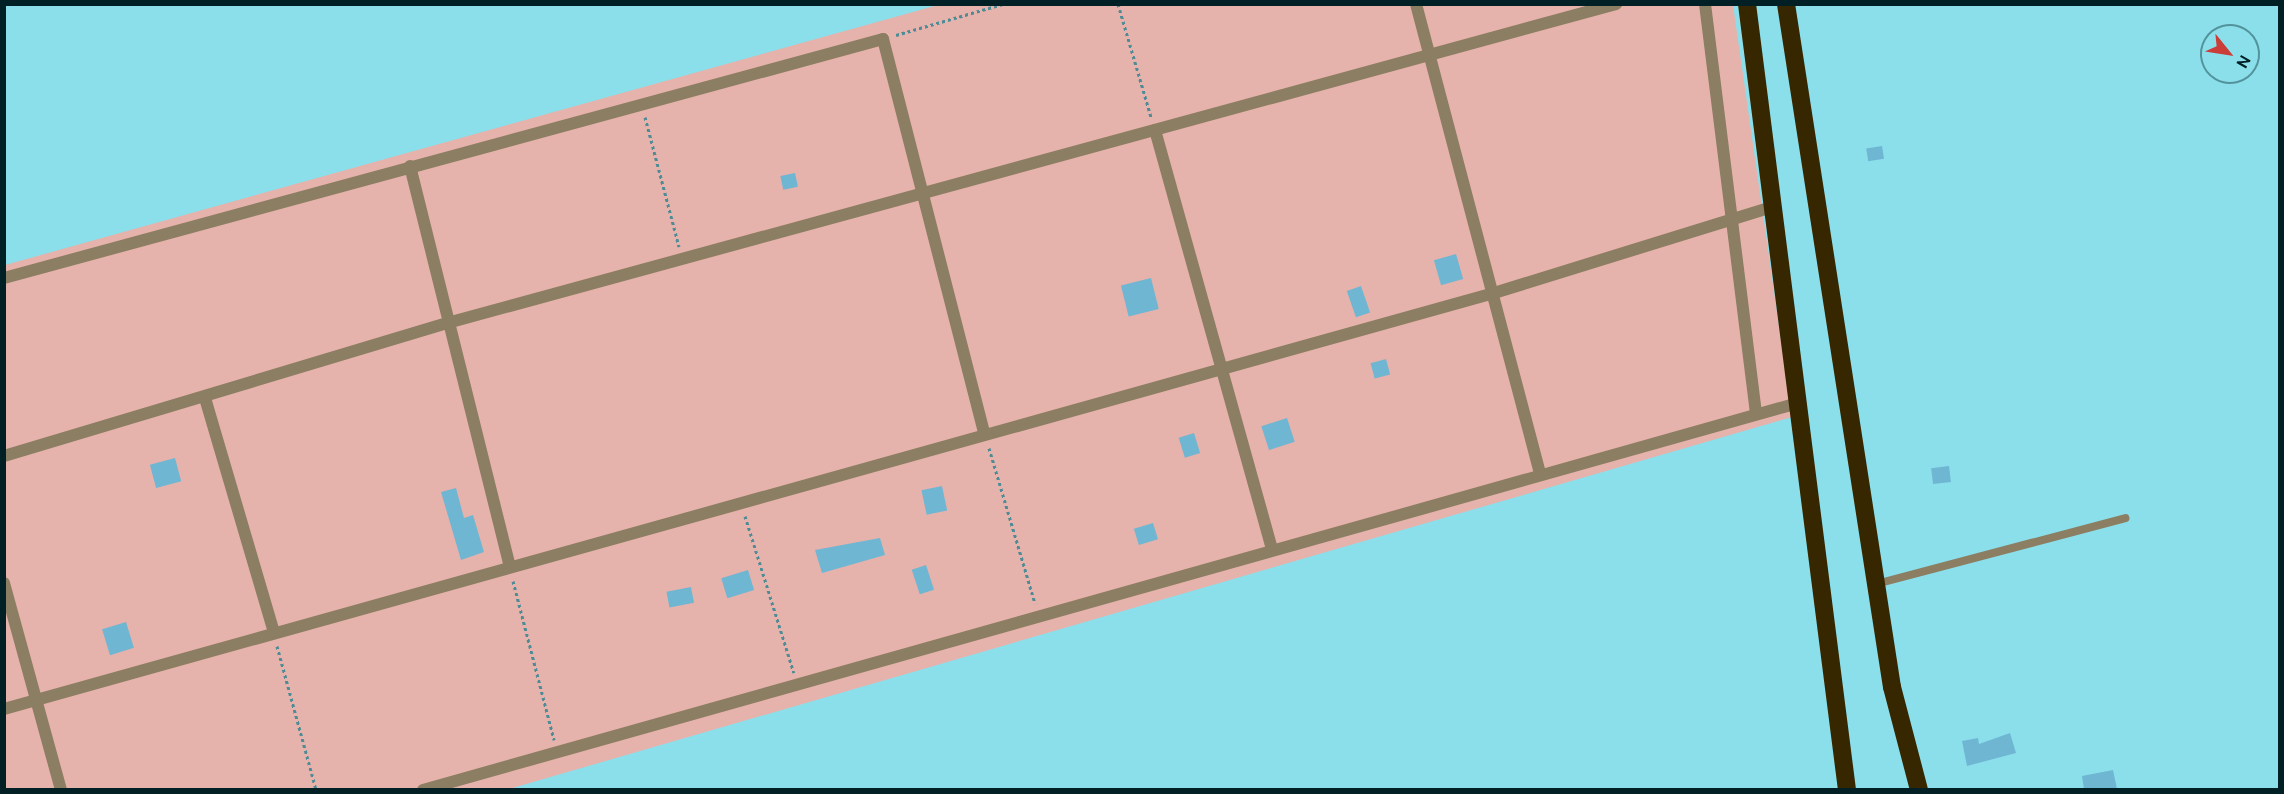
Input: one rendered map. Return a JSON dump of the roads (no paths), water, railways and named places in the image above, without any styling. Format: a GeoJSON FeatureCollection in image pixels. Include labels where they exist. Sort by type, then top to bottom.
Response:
{"type":"FeatureCollection","features":[{"type":"Feature","properties":{"kind":"highway"},"geometry":{"type":"LineString","coordinates":[[1747,4],[1847,789]]}},
{"type":"Feature","properties":{"kind":"highway"},"geometry":{"type":"LineString","coordinates":[[1786,4],[1892,687],[1919,789]]}},
{"type":"Feature","properties":{"kind":"street"},"geometry":{"type":"LineString","coordinates":[[1416,4],[1540,474]]}},
{"type":"Feature","properties":{"kind":"street"},"geometry":{"type":"LineString","coordinates":[[4,456],[205,398],[451,322],[922,198],[1155,130],[1616,4]]}},
{"type":"Feature","properties":{"kind":"street"},"geometry":{"type":"LineString","coordinates":[[1705,4],[1729,220],[1756,414]]}},
{"type":"Feature","properties":{"kind":"street"},"geometry":{"type":"LineString","coordinates":[[4,278],[883,39],[922,198],[984,432]]}},
{"type":"Feature","properties":{"kind":"street"},"geometry":{"type":"LineString","coordinates":[[1155,130],[1225,365],[1272,548]]}},
{"type":"Feature","properties":{"kind":"street"},"geometry":{"type":"LineString","coordinates":[[410,166],[451,322],[510,567]]}},
{"type":"Feature","properties":{"kind":"street"},"geometry":{"type":"LineString","coordinates":[[4,709],[984,432],[1494,293],[1772,207]]}},
{"type":"Feature","properties":{"kind":"street"},"geometry":{"type":"LineString","coordinates":[[205,398],[274,633]]}},
{"type":"Feature","properties":{"kind":"street"},"geometry":{"type":"LineString","coordinates":[[423,789],[1272,548],[1798,403]]}},
{"type":"Feature","properties":{"kind":"street"},"geometry":{"type":"LineString","coordinates":[[4,583],[39,699],[61,789]]}},
{"type":"Feature","properties":{"kind":"lane"},"geometry":{"type":"LineString","coordinates":[[1876,584],[2125,518]]}}]}
